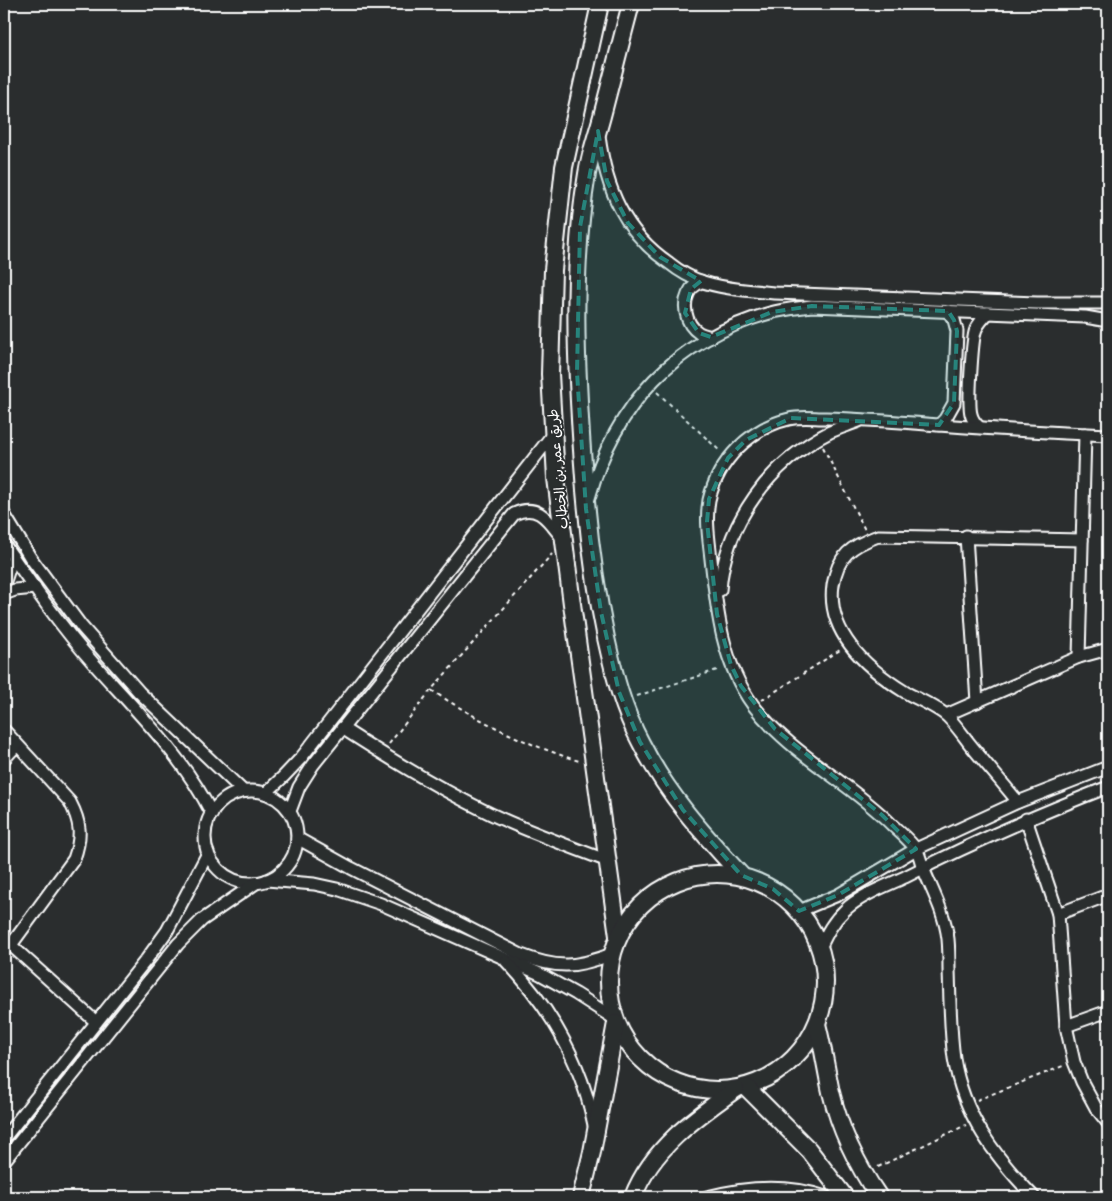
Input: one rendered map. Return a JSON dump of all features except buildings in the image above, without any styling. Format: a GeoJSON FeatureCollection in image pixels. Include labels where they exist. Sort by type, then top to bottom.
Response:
{"type":"FeatureCollection","features":[{"type":"Feature","properties":{"kind":"street","name":"طريق عمر بن الخطاب"},"geometry":{"type":"LineString","coordinates":[[600,4],[564,167],[550,322],[550,374],[552,434],[564,540],[618,936]]}},
{"type":"Feature","properties":{"kind":"street","name":"طريق عمر بن الخطاب"},"geometry":{"type":"LineString","coordinates":[[631,4],[587,172],[582,218],[578,295],[577,373],[586,509],[601,612],[612,666],[622,700],[640,742],[667,788],[683,810],[741,875]]}},
{"type":"Feature","properties":{"kind":"street"},"geometry":{"type":"LineString","coordinates":[[598,131],[607,181],[628,223],[660,257],[680,271],[701,281],[737,290],[775,294],[1037,303],[1108,303]]}},
{"type":"Feature","properties":{"kind":"street"},"geometry":{"type":"LineString","coordinates":[[701,281],[691,289],[686,300],[685,313],[690,324],[700,333],[711,337]]}},
{"type":"Feature","properties":{"kind":"street"},"geometry":{"type":"LineString","coordinates":[[586,509],[597,470],[614,433],[637,399],[665,369],[697,344],[733,325],[772,312],[812,306],[1086,317],[1108,321]]}},
{"type":"Feature","properties":{"kind":"street"},"geometry":{"type":"LineString","coordinates":[[939,425],[945,419],[954,403],[957,331],[954,320],[948,312]]}},
{"type":"Feature","properties":{"kind":"street"},"geometry":{"type":"LineString","coordinates":[[979,427],[974,420],[969,404],[975,331],[980,321],[988,313]]}},
{"type":"Feature","properties":{"kind":"street"},"geometry":{"type":"LineString","coordinates":[[1034,1197],[1011,1174],[991,1149],[975,1121],[962,1091],[954,1059],[948,938],[939,903],[916,849],[868,802],[774,729],[754,706],[741,686],[731,665],[717,614],[707,522],[709,499],[716,478],[728,458],[746,440],[767,426],[791,418],[865,419],[1108,434]]}},
{"type":"Feature","properties":{"kind":"street"},"geometry":{"type":"LineString","coordinates":[[717,614],[721,576],[731,540],[748,506],[770,476],[798,451],[830,432],[865,419]]}},
{"type":"Feature","properties":{"kind":"street"},"geometry":{"type":"LineString","coordinates":[[266,793],[297,763],[552,434]]}},
{"type":"Feature","properties":{"kind":"street"},"geometry":{"type":"LineString","coordinates":[[1079,657],[1085,434]]}},
{"type":"Feature","properties":{"kind":"street"},"geometry":{"type":"LineString","coordinates":[[290,811],[305,776],[514,514],[521,510],[537,511],[548,520],[564,540]]}},
{"type":"Feature","properties":{"kind":"street"},"geometry":{"type":"LineString","coordinates":[[4,514],[30,557],[82,627],[139,692],[242,791]]}},
{"type":"Feature","properties":{"kind":"street"},"geometry":{"type":"LineString","coordinates":[[1018,802],[946,715],[904,692],[857,655],[843,637],[835,616],[832,593],[836,570],[846,554],[860,542],[878,536],[966,536],[1082,540]]}},
{"type":"Feature","properties":{"kind":"street"},"geometry":{"type":"LineString","coordinates":[[966,536],[977,702]]}},
{"type":"Feature","properties":{"kind":"street"},"geometry":{"type":"LineString","coordinates":[[4,544],[61,624],[89,658],[131,702],[168,747],[198,789],[212,814]]}},
{"type":"Feature","properties":{"kind":"street"},"geometry":{"type":"LineString","coordinates":[[4,584],[13,557]]}},
{"type":"Feature","properties":{"kind":"street"},"geometry":{"type":"LineString","coordinates":[[4,594],[25,588],[35,588]]}},
{"type":"Feature","properties":{"kind":"street"},"geometry":{"type":"LineString","coordinates":[[946,715],[1079,657],[1108,649]]}},
{"type":"Feature","properties":{"kind":"street"},"geometry":{"type":"LineString","coordinates":[[342,728],[435,785],[491,814],[549,839],[608,861]]}},
{"type":"Feature","properties":{"kind":"street"},"geometry":{"type":"LineString","coordinates":[[4,730],[70,802],[77,815],[80,830],[79,845],[74,859],[7,942],[96,1022]]}},
{"type":"Feature","properties":{"kind":"street"},"geometry":{"type":"LineString","coordinates":[[4,759],[17,745]]}},
{"type":"Feature","properties":{"kind":"street"},"geometry":{"type":"LineString","coordinates":[[799,911],[838,894],[916,849],[1018,802],[1108,767]]}},
{"type":"Feature","properties":{"kind":"street"},"geometry":{"type":"LineString","coordinates":[[820,948],[830,926],[846,909],[866,896],[1026,819],[1108,787]]}},
{"type":"Feature","properties":{"kind":"street"},"geometry":{"type":"LineString","coordinates":[[4,1161],[178,944],[202,920],[262,882],[283,871],[289,864],[296,848],[297,838],[297,829],[290,811],[279,800],[266,793],[242,791],[225,799],[212,814],[206,833],[208,853],[219,870],[227,876],[236,881],[262,882],[314,884],[359,896],[558,984],[615,1021]]}},
{"type":"Feature","properties":{"kind":"street"},"geometry":{"type":"LineString","coordinates":[[1026,819],[1058,914],[1066,1026],[1074,1062],[1086,1091],[1108,1124]]}},
{"type":"Feature","properties":{"kind":"street"},"geometry":{"type":"LineString","coordinates":[[297,838],[393,890],[521,955],[539,962],[577,965],[612,954]]}},
{"type":"Feature","properties":{"kind":"street"},"geometry":{"type":"LineString","coordinates":[[4,1138],[146,960],[166,931],[208,853]]}},
{"type":"Feature","properties":{"kind":"street"},"geometry":{"type":"LineString","coordinates":[[634,1197],[648,1169],[663,1148],[681,1129],[741,1088],[764,1080],[788,1063],[808,1041],[817,1024],[822,1005],[825,986],[820,948],[808,923],[799,911],[787,899],[757,881],[741,875],[716,873],[692,876],[669,884],[648,897],[631,915],[618,936],[612,954],[608,987],[615,1021],[631,1048],[652,1069],[678,1084],[707,1090],[741,1088],[809,1150],[845,1197]]}},
{"type":"Feature","properties":{"kind":"street"},"geometry":{"type":"LineString","coordinates":[[1058,914],[1108,895]]}},
{"type":"Feature","properties":{"kind":"street"},"geometry":{"type":"LineString","coordinates":[[502,958],[540,1001],[556,1024],[570,1050],[589,1103],[595,1131]]}},
{"type":"Feature","properties":{"kind":"street"},"geometry":{"type":"LineString","coordinates":[[1066,1026],[1108,1011]]}},
{"type":"Feature","properties":{"kind":"street"},"geometry":{"type":"LineString","coordinates":[[581,1197],[615,1021]]}},
{"type":"Feature","properties":{"kind":"street"},"geometry":{"type":"LineString","coordinates":[[817,1024],[824,1050],[831,1093],[844,1135],[863,1174],[879,1197]]}},
{"type":"Feature","properties":{"kind":"street"},"geometry":{"type":"LineString","coordinates":[[707,1197],[729,1191],[771,1188],[813,1193],[826,1197]]}},
{"type":"Feature","properties":{"kind":"path"},"geometry":{"type":"LineString","coordinates":[[650,385],[728,458]]}},
{"type":"Feature","properties":{"kind":"path"},"geometry":{"type":"LineString","coordinates":[[819,439],[869,539]]}},
{"type":"Feature","properties":{"kind":"path"},"geometry":{"type":"LineString","coordinates":[[381,753],[430,690],[564,540]]}},
{"type":"Feature","properties":{"kind":"path"},"geometry":{"type":"LineString","coordinates":[[754,706],[849,644]]}},
{"type":"Feature","properties":{"kind":"path"},"geometry":{"type":"LineString","coordinates":[[622,700],[731,665]]}},
{"type":"Feature","properties":{"kind":"path"},"geometry":{"type":"LineString","coordinates":[[430,690],[469,715],[509,736],[595,766]]}},
{"type":"Feature","properties":{"kind":"path"},"geometry":{"type":"LineString","coordinates":[[967,1103],[1074,1062]]}},
{"type":"Feature","properties":{"kind":"path"},"geometry":{"type":"LineString","coordinates":[[863,1174],[975,1121]]}},
{"type":"Feature","properties":{"kind":"highlighted area"},"geometry":{"type":"Polygon","coordinates":[[[598,131],[607,181],[628,223],[660,257],[701,281],[691,289],[685,313],[699,333],[711,337],[772,312],[812,306],[948,311],[954,320],[957,331],[954,403],[939,425],[791,418],[746,440],[728,458],[709,499],[707,522],[717,614],[731,665],[741,686],[775,729],[882,815],[916,849],[838,895],[799,911],[773,889],[741,875],[683,810],[640,742],[619,692],[601,612],[586,509],[577,373],[580,227],[598,131]]]}}]}
